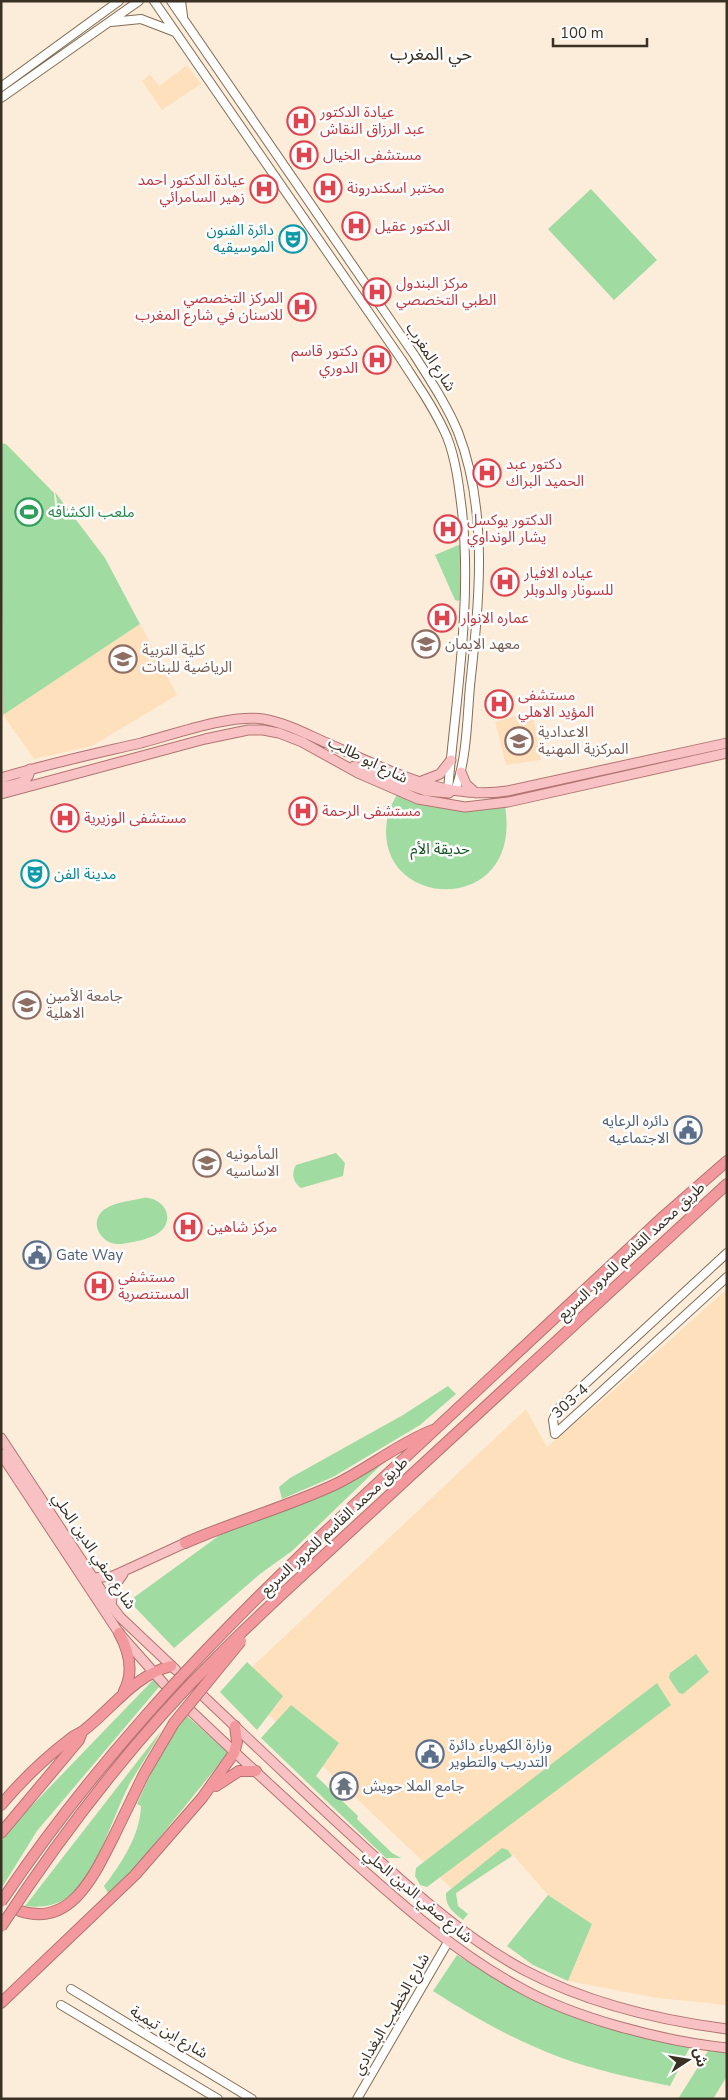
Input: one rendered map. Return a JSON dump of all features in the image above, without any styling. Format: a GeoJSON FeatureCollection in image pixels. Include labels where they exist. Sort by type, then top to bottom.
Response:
{"type":"FeatureCollection","features":[{"type":"Feature","properties":{"kind":"highway","name":"طريق محمد القاسم للمرور السريع"},"geometry":{"type":"LineString","coordinates":[[1,1902],[47,1835],[128,1733],[204,1650],[307,1549],[664,1216],[727,1161]]}},
{"type":"Feature","properties":{"kind":"highway","name":"طريق محمد القاسم للمرور السريع"},"geometry":{"type":"LineString","coordinates":[[1,1927],[60,1841],[112,1774],[215,1658],[727,1184]]}},
{"type":"Feature","properties":{"kind":"highway"},"geometry":{"type":"LineString","coordinates":[[185,1543],[224,1526],[289,1504],[336,1484],[375,1463],[417,1436],[438,1428]]}},
{"type":"Feature","properties":{"kind":"highway"},"geometry":{"type":"LineString","coordinates":[[20,1911],[39,1914],[64,1908],[83,1890],[114,1836],[144,1774],[174,1723],[272,1604]]}},
{"type":"Feature","properties":{"kind":"highway"},"geometry":{"type":"LineString","coordinates":[[119,1633],[126,1648],[130,1664],[127,1686],[122,1695]]}},
{"type":"Feature","properties":{"kind":"highway"},"geometry":{"type":"LineString","coordinates":[[1,1805],[19,1783],[51,1754],[72,1737],[83,1732],[141,1679],[152,1672],[174,1668]]}},
{"type":"Feature","properties":{"kind":"highway"},"geometry":{"type":"LineString","coordinates":[[1,2003],[135,1875],[202,1798],[234,1753],[237,1742],[235,1726]]}},
{"type":"Feature","properties":{"kind":"highway"},"geometry":{"type":"LineString","coordinates":[[1,1833],[79,1740],[83,1732]]}},
{"type":"Feature","properties":{"kind":"highway"},"geometry":{"type":"LineString","coordinates":[[202,1798],[230,1776],[239,1772],[256,1771]]}},
{"type":"Feature","properties":{"kind":"main road","name":"شارع ابو طالب"},"geometry":{"type":"LineString","coordinates":[[1,778],[30,769],[230,720],[250,718],[264,719],[292,727],[369,762],[421,782],[451,791],[476,793],[507,791],[727,743]]}},
{"type":"Feature","properties":{"kind":"main road","name":"شارع ابو طالب"},"geometry":{"type":"LineString","coordinates":[[1,794],[195,742],[248,730],[279,733],[302,742],[392,789],[418,799],[444,805],[465,807],[508,802],[727,753]]}},
{"type":"Feature","properties":{"kind":"main road"},"geometry":{"type":"LineString","coordinates":[[421,782],[433,779],[440,774],[451,760]]}},
{"type":"Feature","properties":{"kind":"main road"},"geometry":{"type":"LineString","coordinates":[[341,763],[360,767],[426,791],[451,791],[456,803],[465,807]]}},
{"type":"Feature","properties":{"kind":"main road"},"geometry":{"type":"LineString","coordinates":[[1,787],[26,780],[30,776],[30,769]]}},
{"type":"Feature","properties":{"kind":"main road"},"geometry":{"type":"LineString","coordinates":[[461,772],[466,784],[476,793]]}},
{"type":"Feature","properties":{"kind":"main road","name":"شارع صفي الدين الحلي"},"geometry":{"type":"LineString","coordinates":[[1,1438],[120,1617],[174,1668]]}},
{"type":"Feature","properties":{"kind":"main road","name":"شارع صفي الدين الحلي"},"geometry":{"type":"LineString","coordinates":[[1,1454],[119,1633],[164,1684]]}},
{"type":"Feature","properties":{"kind":"main road"},"geometry":{"type":"LineString","coordinates":[[93,1578],[106,1578],[185,1543]]}},
{"type":"Feature","properties":{"kind":"main road"},"geometry":{"type":"LineString","coordinates":[[119,1633],[112,1616],[113,1588],[127,1570]]}},
{"type":"Feature","properties":{"kind":"main road","name":"شارع صفي الدين الحلي"},"geometry":{"type":"LineString","coordinates":[[202,1695],[420,1898],[463,1932],[525,1970],[562,1987],[656,2018],[727,2029]]}},
{"type":"Feature","properties":{"kind":"main road","name":"شارع صفي الدين الحلي"},"geometry":{"type":"LineString","coordinates":[[190,1710],[234,1753],[401,1904],[448,1942],[517,1987],[558,2006],[614,2024],[702,2045],[727,2048]]}},
{"type":"Feature","properties":{"kind":"main road"},"geometry":{"type":"LineString","coordinates":[[291,1805],[304,1792]]}},
{"type":"Feature","properties":{"kind":"street"},"geometry":{"type":"LineString","coordinates":[[1,87],[118,1]]}},
{"type":"Feature","properties":{"kind":"street"},"geometry":{"type":"LineString","coordinates":[[1,98],[139,1]]}},
{"type":"Feature","properties":{"kind":"street","name":"شارع المغرب"},"geometry":{"type":"LineString","coordinates":[[154,1],[299,208],[401,359],[435,412],[447,438],[456,467],[465,539],[463,630],[451,760],[451,791]]}},
{"type":"Feature","properties":{"kind":"street","name":"شارع المغرب"},"geometry":{"type":"LineString","coordinates":[[170,1],[416,356],[445,404],[458,432],[470,474],[478,531],[479,588],[461,772],[451,791]]}},
{"type":"Feature","properties":{"kind":"street"},"geometry":{"type":"LineString","coordinates":[[181,1],[185,23]]}},
{"type":"Feature","properties":{"kind":"street"},"geometry":{"type":"LineString","coordinates":[[109,22],[141,19],[176,32]]}},
{"type":"Feature","properties":{"kind":"street"},"geometry":{"type":"LineString","coordinates":[[465,587],[479,588]]}},
{"type":"Feature","properties":{"kind":"street","name":"303-4"},"geometry":{"type":"LineString","coordinates":[[727,1253],[558,1409],[553,1420],[554,1434],[727,1277]]}},
{"type":"Feature","properties":{"kind":"street"},"geometry":{"type":"LineString","coordinates":[[691,1286],[702,1299]]}},
{"type":"Feature","properties":{"kind":"street"},"geometry":{"type":"LineString","coordinates":[[622,1350],[632,1363]]}},
{"type":"Feature","properties":{"kind":"street","name":"شارع الخطيب البغدادي"},"geometry":{"type":"LineString","coordinates":[[358,2099],[448,1942]]}},
{"type":"Feature","properties":{"kind":"street","name":"شارع ابن تيمية"},"geometry":{"type":"LineString","coordinates":[[71,1989],[252,2099]]}},
{"type":"Feature","properties":{"kind":"street"},"geometry":{"type":"LineString","coordinates":[[61,2005],[218,2099]]}},
{"type":"Feature","properties":{"kind":"shaded area"},"geometry":{"type":"Polygon","coordinates":[[[187,65],[201,84],[162,110],[142,81],[150,74],[159,86],[187,65]]]}},
{"type":"Feature","properties":{"kind":"shaded area","name":"كلية التربية الرياضية للبنات"},"geometry":{"type":"Polygon","coordinates":[[[140,624],[177,695],[92,746],[34,759],[3,715],[140,624]]]}},
{"type":"Feature","properties":{"kind":"shaded area","name":"الاعدادية المركزية المهنية"},"geometry":{"type":"Polygon","coordinates":[[[532,711],[541,760],[506,765],[495,722],[532,711]]]}},
{"type":"Feature","properties":{"kind":"shaded area"},"geometry":{"type":"Polygon","coordinates":[[[727,1289],[727,2005],[657,1998],[568,1981],[592,1924],[548,1895],[513,1855],[456,1893],[235,1683],[526,1409],[547,1447],[727,1289]]]}},
{"type":"Feature","properties":{"kind":"green space"},"geometry":{"type":"Polygon","coordinates":[[[591,189],[657,260],[614,300],[548,229],[591,189]]]}},
{"type":"Feature","properties":{"kind":"green space"},"geometry":{"type":"Polygon","coordinates":[[[1,443],[6,444],[54,493],[56,519],[57,501],[55,492],[105,558],[140,624],[3,715],[1,443]]]}},
{"type":"Feature","properties":{"kind":"green space"},"geometry":{"type":"Polygon","coordinates":[[[461,544],[460,600],[458,601],[455,600],[435,555],[461,544]]]}},
{"type":"Feature","properties":{"kind":"green space","name":"حديقة الأم"},"geometry":{"type":"Polygon","coordinates":[[[397,794],[424,805],[450,809],[505,806],[505,843],[492,869],[471,884],[446,889],[421,884],[400,870],[388,847],[388,815],[397,794]]]}},
{"type":"Feature","properties":{"kind":"green space"},"geometry":{"type":"Polygon","coordinates":[[[336,1153],[345,1163],[343,1176],[301,1188],[296,1183],[293,1175],[296,1165],[336,1153]]]}},
{"type":"Feature","properties":{"kind":"green space"},"geometry":{"type":"Polygon","coordinates":[[[149,1198],[160,1203],[167,1213],[166,1224],[162,1230],[149,1238],[122,1244],[115,1244],[103,1237],[99,1232],[97,1220],[105,1209],[118,1203],[149,1198]]]}},
{"type":"Feature","properties":{"kind":"green space"},"geometry":{"type":"Polygon","coordinates":[[[448,1386],[456,1394],[420,1425],[333,1477],[282,1499],[279,1487],[290,1478],[403,1415],[448,1386]]]}},
{"type":"Feature","properties":{"kind":"green space"},"geometry":{"type":"Polygon","coordinates":[[[381,1465],[292,1551],[260,1574],[174,1648],[129,1601],[231,1527],[324,1494],[381,1465]]]}},
{"type":"Feature","properties":{"kind":"green space"},"geometry":{"type":"Polygon","coordinates":[[[696,1654],[709,1672],[683,1694],[679,1693],[669,1678],[670,1673],[696,1654]]]}},
{"type":"Feature","properties":{"kind":"green space"},"geometry":{"type":"Polygon","coordinates":[[[247,1662],[283,1696],[257,1730],[220,1692],[247,1662]]]}},
{"type":"Feature","properties":{"kind":"green space"},"geometry":{"type":"Polygon","coordinates":[[[154,1679],[159,1687],[37,1831],[1,1889],[1,1842],[17,1821],[154,1679]]]}},
{"type":"Feature","properties":{"kind":"green space"},"geometry":{"type":"Polygon","coordinates":[[[657,1683],[671,1705],[427,1887],[420,1885],[415,1876],[416,1868],[657,1683]]]}},
{"type":"Feature","properties":{"kind":"green space"},"geometry":{"type":"Polygon","coordinates":[[[291,1705],[339,1743],[316,1776],[358,1816],[357,1819],[392,1853],[401,1858],[386,1858],[261,1738],[291,1705]]]}},
{"type":"Feature","properties":{"kind":"green space"},"geometry":{"type":"Polygon","coordinates":[[[187,1716],[228,1753],[135,1868],[109,1895],[104,1886],[134,1838],[141,1806],[137,1804],[171,1736],[187,1716]]]}},
{"type":"Feature","properties":{"kind":"green space"},"geometry":{"type":"Polygon","coordinates":[[[161,1731],[130,1783],[103,1844],[78,1888],[68,1897],[53,1904],[37,1907],[25,1906],[161,1731]]]}},
{"type":"Feature","properties":{"kind":"green space"},"geometry":{"type":"Polygon","coordinates":[[[502,1848],[508,1850],[512,1856],[456,1893],[458,1906],[468,1914],[463,1920],[448,1905],[446,1893],[502,1848]]]}},
{"type":"Feature","properties":{"kind":"green space"},"geometry":{"type":"Polygon","coordinates":[[[548,1895],[592,1924],[568,1981],[533,1965],[507,1946],[548,1895]]]}},
{"type":"Feature","properties":{"kind":"green space"},"geometry":{"type":"Polygon","coordinates":[[[457,1955],[513,1987],[569,2013],[627,2033],[690,2047],[670,2086],[600,2070],[559,2057],[494,2027],[433,1991],[457,1955]]]}},
{"type":"Feature","properties":{"kind":"green space"},"geometry":{"type":"Polygon","coordinates":[[[708,2051],[727,2052],[727,2076],[713,2099],[678,2099],[708,2051]]]}},
{"type":"Feature","properties":{"kind":"place","name":"عيادة الدكتور عبد الرزاق النقاش"},"geometry":{"type":"Point","coordinates":[301,121]}},
{"type":"Feature","properties":{"kind":"place","name":"مستشفى الخيال"},"geometry":{"type":"Point","coordinates":[304,155]}},
{"type":"Feature","properties":{"kind":"place","name":"مختبر اسكندرونة"},"geometry":{"type":"Point","coordinates":[328,188]}},
{"type":"Feature","properties":{"kind":"place","name":"عيادة الدكتور احمد زهير السامرائي"},"geometry":{"type":"Point","coordinates":[264,189]}},
{"type":"Feature","properties":{"kind":"place","name":"الدكتور عقيل"},"geometry":{"type":"Point","coordinates":[356,226]}},
{"type":"Feature","properties":{"kind":"place","name":"دائرة الفنون الموسيقيه"},"geometry":{"type":"Point","coordinates":[293,239]}},
{"type":"Feature","properties":{"kind":"place","name":"مركز البندول الطبي التخصصي"},"geometry":{"type":"Point","coordinates":[377,292]}},
{"type":"Feature","properties":{"kind":"place","name":"المركز التخصصي للاسنان في شارع المغرب"},"geometry":{"type":"Point","coordinates":[302,307]}},
{"type":"Feature","properties":{"kind":"place","name":"دكتور قاسم الدوري"},"geometry":{"type":"Point","coordinates":[377,360]}},
{"type":"Feature","properties":{"kind":"place","name":"دكتور عبد الحميد البراك"},"geometry":{"type":"Point","coordinates":[487,473]}},
{"type":"Feature","properties":{"kind":"place","name":"ملعب الكشافه"},"geometry":{"type":"Point","coordinates":[29,512]}},
{"type":"Feature","properties":{"kind":"place","name":"الدكتور يوكسل يشار الونداوي"},"geometry":{"type":"Point","coordinates":[448,529]}},
{"type":"Feature","properties":{"kind":"place","name":"عياده الافيار للسونار والدوبلر"},"geometry":{"type":"Point","coordinates":[505,582]}},
{"type":"Feature","properties":{"kind":"place","name":"عماره الانوار"},"geometry":{"type":"Point","coordinates":[442,618]}},
{"type":"Feature","properties":{"kind":"place","name":"معهد الايمان"},"geometry":{"type":"Point","coordinates":[426,644]}},
{"type":"Feature","properties":{"kind":"place","name":"كلية التربية الرياضية للبنات"},"geometry":{"type":"Point","coordinates":[123,659]}},
{"type":"Feature","properties":{"kind":"place","name":"مستشفى المؤيد الاهلي"},"geometry":{"type":"Point","coordinates":[499,704]}},
{"type":"Feature","properties":{"kind":"place","name":"الاعدادية المركزية المهنية"},"geometry":{"type":"Point","coordinates":[519,741]}},
{"type":"Feature","properties":{"kind":"place","name":"مستشفى الرحمة"},"geometry":{"type":"Point","coordinates":[303,811]}},
{"type":"Feature","properties":{"kind":"place","name":"مستشفى الوزيرية"},"geometry":{"type":"Point","coordinates":[65,818]}},
{"type":"Feature","properties":{"kind":"place","name":"مدينة الفن"},"geometry":{"type":"Point","coordinates":[35,874]}},
{"type":"Feature","properties":{"kind":"place","name":"جامعة الأمين الاهلية"},"geometry":{"type":"Point","coordinates":[27,1005]}},
{"type":"Feature","properties":{"kind":"place","name":"دائره الرعايه الاجتماعيه"},"geometry":{"type":"Point","coordinates":[688,1130]}},
{"type":"Feature","properties":{"kind":"place","name":"المأمونيه الاساسيه"},"geometry":{"type":"Point","coordinates":[207,1163]}},
{"type":"Feature","properties":{"kind":"place","name":"مركز شاهين"},"geometry":{"type":"Point","coordinates":[188,1227]}},
{"type":"Feature","properties":{"kind":"place","name":"Gate Way"},"geometry":{"type":"Point","coordinates":[37,1255]}},
{"type":"Feature","properties":{"kind":"place","name":"مستشفى المستنصرية"},"geometry":{"type":"Point","coordinates":[99,1286]}},
{"type":"Feature","properties":{"kind":"place","name":"وزارة الكهرباء دائرة التدريب والتطوير"},"geometry":{"type":"Point","coordinates":[430,1754]}},
{"type":"Feature","properties":{"kind":"place","name":"جامع الملا حويش"},"geometry":{"type":"Point","coordinates":[344,1786]}},
{"type":"Feature","properties":{"kind":"district","name":"حي المغرب"},"geometry":{"type":"Point","coordinates":[431,54]}}]}
